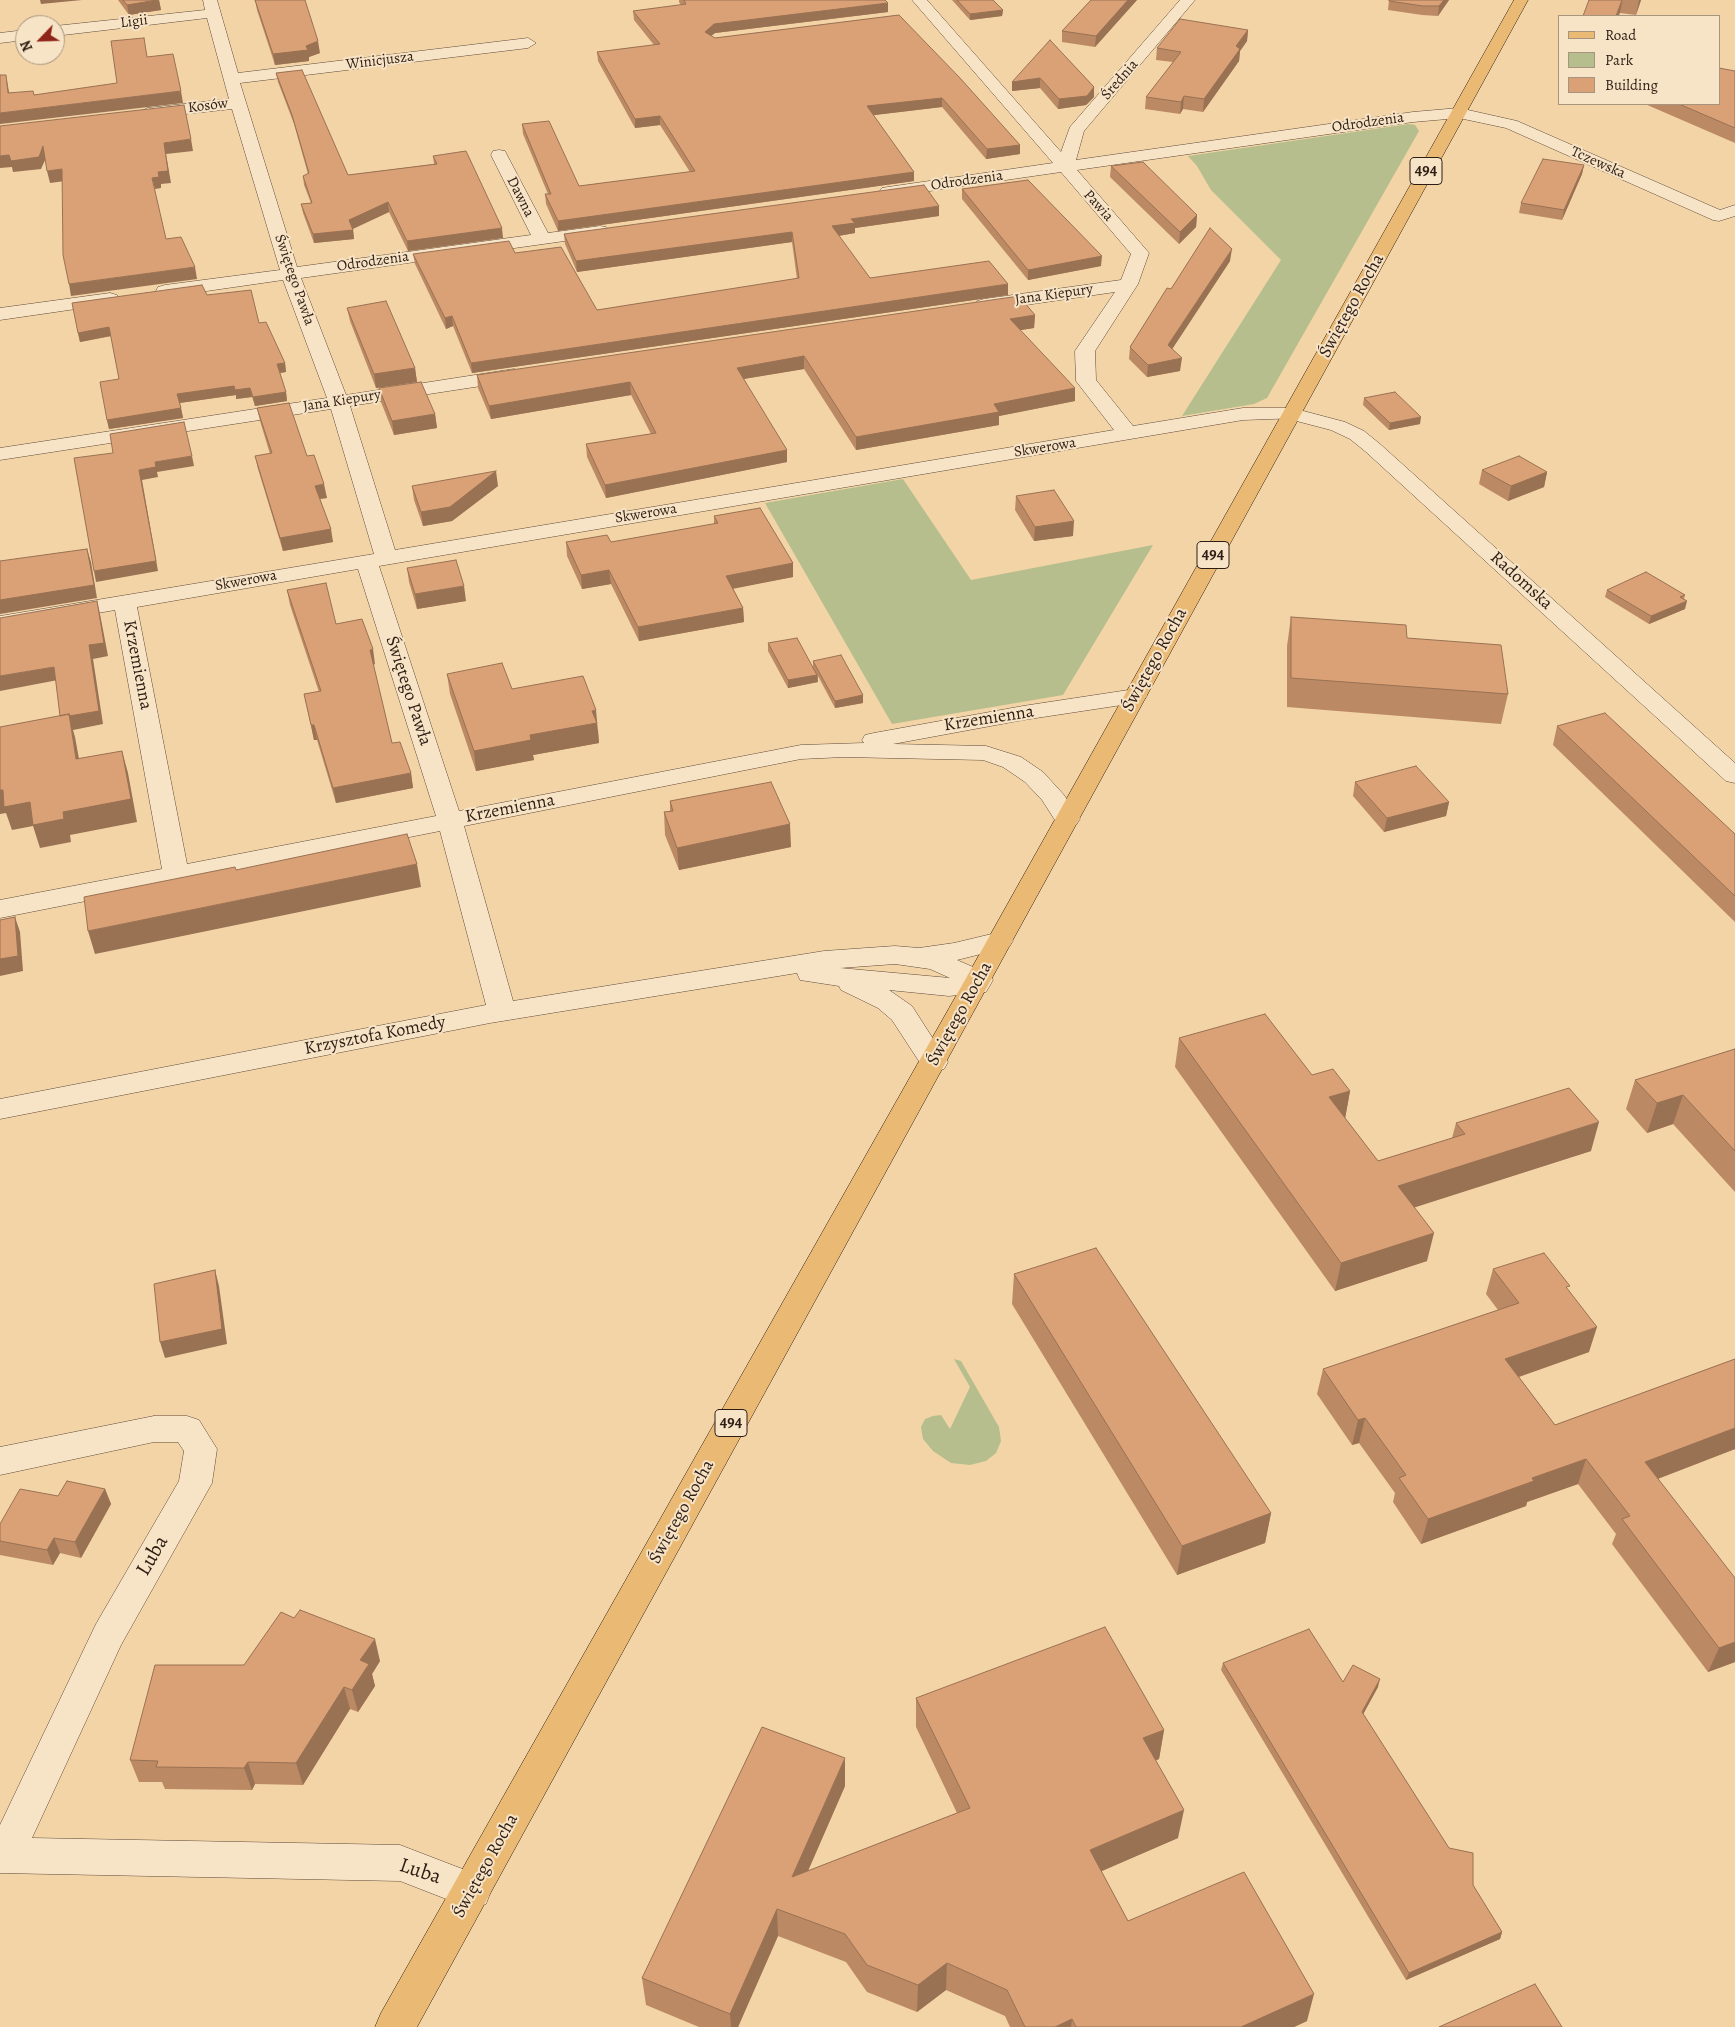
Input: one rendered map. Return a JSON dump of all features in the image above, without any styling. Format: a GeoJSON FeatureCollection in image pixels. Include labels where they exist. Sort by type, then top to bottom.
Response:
{"type":"FeatureCollection","features":[{"type":"Feature","properties":{"kind":"main road","name":"Świętego Rocha"},"geometry":{"type":"LineString","coordinates":[[395,2027],[978,983],[1521,0]]}},
{"type":"Feature","properties":{"kind":"street","name":"Średnia"},"geometry":{"type":"LineString","coordinates":[[1065,168],[1076,130],[1188,0]]}},
{"type":"Feature","properties":{"kind":"street","name":"Ligii"},"geometry":{"type":"LineString","coordinates":[[65,29],[212,6]]}},
{"type":"Feature","properties":{"kind":"street","name":"Świętego Pawła"},"geometry":{"type":"LineString","coordinates":[[212,6],[231,79],[290,274],[338,401],[376,559],[502,1012]]}},
{"type":"Feature","properties":{"kind":"street","name":"Pawia"},"geometry":{"type":"LineString","coordinates":[[920,9],[1065,168],[1140,254],[1129,284],[1085,351],[1086,381],[1128,434]]}},
{"type":"Feature","properties":{"kind":"street"},"geometry":{"type":"LineString","coordinates":[[0,38],[15,36]]}},
{"type":"Feature","properties":{"kind":"street","name":"Winicjusza"},"geometry":{"type":"LineString","coordinates":[[231,79],[528,43]]}},
{"type":"Feature","properties":{"kind":"street","name":"Kosów"},"geometry":{"type":"LineString","coordinates":[[129,116],[238,103]]}},
{"type":"Feature","properties":{"kind":"street","name":"Odrodzenia"},"geometry":{"type":"LineString","coordinates":[[868,195],[1413,117],[1459,113]]}},
{"type":"Feature","properties":{"kind":"street","name":"Tczewska"},"geometry":{"type":"LineString","coordinates":[[1459,113],[1511,124],[1720,216],[1735,210]]}},
{"type":"Feature","properties":{"kind":"street","name":"Dawna"},"geometry":{"type":"LineString","coordinates":[[499,155],[542,239]]}},
{"type":"Feature","properties":{"kind":"street","name":"Odrodzenia"},"geometry":{"type":"LineString","coordinates":[[145,294],[621,228]]}},
{"type":"Feature","properties":{"kind":"street","name":"Jana Kiepury"},"geometry":{"type":"LineString","coordinates":[[971,307],[1129,284]]}},
{"type":"Feature","properties":{"kind":"street"},"geometry":{"type":"LineString","coordinates":[[0,314],[126,296]]}},
{"type":"Feature","properties":{"kind":"street","name":"Jana Kiepury"},"geometry":{"type":"LineString","coordinates":[[0,454],[536,372]]}},
{"type":"Feature","properties":{"kind":"street","name":"Skwerowa"},"geometry":{"type":"LineString","coordinates":[[0,624],[1242,414],[1292,414]]}},
{"type":"Feature","properties":{"kind":"street","name":"Radomska"},"geometry":{"type":"LineString","coordinates":[[1292,414],[1338,426],[1357,435],[1373,448],[1735,776]]}},
{"type":"Feature","properties":{"kind":"street","name":"Krzemienna"},"geometry":{"type":"LineString","coordinates":[[125,602],[176,875]]}},
{"type":"Feature","properties":{"kind":"street","name":"Krzemienna"},"geometry":{"type":"LineString","coordinates":[[844,750],[883,737],[1135,696]]}},
{"type":"Feature","properties":{"kind":"street","name":"Krzemienna"},"geometry":{"type":"LineString","coordinates":[[0,909],[801,752],[844,750],[986,753],[1012,762],[1034,777],[1052,795],[1067,819]]}},
{"type":"Feature","properties":{"kind":"street","name":"Krzysztofa Komedy"},"geometry":{"type":"LineString","coordinates":[[0,1110],[502,1012],[751,971],[851,957],[914,956],[954,952],[1000,941]]}},
{"type":"Feature","properties":{"kind":"street","name":"Krzysztofa Komedy"},"geometry":{"type":"LineString","coordinates":[[914,956],[938,962],[978,983]]}},
{"type":"Feature","properties":{"kind":"street","name":"Krzysztofa Komedy"},"geometry":{"type":"LineString","coordinates":[[751,971],[821,975],[949,987],[978,983]]}},
{"type":"Feature","properties":{"kind":"street","name":"Krzysztofa Komedy"},"geometry":{"type":"LineString","coordinates":[[821,975],[851,984],[888,1001],[902,1013],[934,1062]]}},
{"type":"Feature","properties":{"kind":"street","name":"Luba"},"geometry":{"type":"LineString","coordinates":[[0,1461],[154,1429],[187,1429],[201,1449],[195,1483],[108,1635],[3,1855],[400,1863],[472,1891]]}},
{"type":"Feature","properties":{"kind":"green space"},"geometry":{"type":"Polygon","coordinates":[[[1409,124],[1415,125],[1419,131],[1267,398],[1254,404],[1182,416],[1281,260],[1211,190],[1197,166],[1188,156],[1409,124]]]}},
{"type":"Feature","properties":{"kind":"green space"},"geometry":{"type":"Polygon","coordinates":[[[903,479],[971,580],[1153,545],[1063,695],[892,724],[765,503],[903,479]]]}},
{"type":"Feature","properties":{"kind":"green space"},"geometry":{"type":"Polygon","coordinates":[[[954,1359],[961,1361],[999,1427],[1001,1441],[996,1453],[986,1461],[970,1465],[951,1463],[933,1451],[923,1439],[921,1427],[925,1419],[941,1415],[950,1429],[970,1387],[954,1359]]]}},
{"type":"Feature","properties":{"kind":"building"},"geometry":{"type":"Polygon","coordinates":[[[123,0],[157,0],[127,5],[123,0]]]}},
{"type":"Feature","properties":{"kind":"building"},"geometry":{"type":"Polygon","coordinates":[[[255,0],[305,0],[318,41],[306,46],[308,50],[273,54],[255,0]]]}},
{"type":"Feature","properties":{"kind":"building"},"geometry":{"type":"Polygon","coordinates":[[[684,0],[885,0],[888,3],[714,24],[705,32],[715,38],[899,15],[960,78],[1020,145],[987,149],[942,98],[867,106],[914,172],[558,221],[545,194],[551,194],[522,124],[549,121],[579,186],[695,171],[660,116],[635,119],[597,52],[660,44],[633,11],[686,4],[684,0]]]}},
{"type":"Feature","properties":{"kind":"building"},"geometry":{"type":"Polygon","coordinates":[[[957,0],[993,0],[1003,10],[970,14],[957,0]]]}},
{"type":"Feature","properties":{"kind":"building"},"geometry":{"type":"Polygon","coordinates":[[[1091,0],[1128,0],[1096,36],[1062,31],[1091,0]]]}},
{"type":"Feature","properties":{"kind":"building"},"geometry":{"type":"Polygon","coordinates":[[[1389,0],[1444,0],[1439,6],[1423,6],[1389,0]]]}},
{"type":"Feature","properties":{"kind":"building"},"geometry":{"type":"Polygon","coordinates":[[[1589,0],[1622,0],[1616,15],[1583,15],[1589,0]]]}},
{"type":"Feature","properties":{"kind":"building"},"geometry":{"type":"Polygon","coordinates":[[[1180,19],[1248,30],[1236,46],[1240,49],[1204,99],[1184,96],[1181,102],[1146,97],[1181,52],[1157,48],[1180,19]]]}},
{"type":"Feature","properties":{"kind":"building"},"geometry":{"type":"Polygon","coordinates":[[[144,38],[147,57],[173,54],[181,91],[0,113],[0,75],[6,75],[8,93],[33,91],[34,95],[117,83],[111,41],[144,38]]]}},
{"type":"Feature","properties":{"kind":"building"},"geometry":{"type":"Polygon","coordinates":[[[1050,40],[1094,87],[1087,96],[1059,99],[1040,78],[1012,82],[1050,40]]]}},
{"type":"Feature","properties":{"kind":"building"},"geometry":{"type":"Polygon","coordinates":[[[1720,68],[1735,71],[1735,128],[1681,105],[1720,105],[1720,68]]]}},
{"type":"Feature","properties":{"kind":"building"},"geometry":{"type":"Polygon","coordinates":[[[302,70],[348,175],[437,164],[433,156],[466,151],[502,228],[407,241],[388,202],[349,220],[353,230],[313,234],[301,204],[312,203],[303,176],[309,173],[292,115],[276,73],[302,70]]]}},
{"type":"Feature","properties":{"kind":"building"},"geometry":{"type":"Polygon","coordinates":[[[184,105],[191,139],[164,143],[168,171],[158,172],[159,177],[152,178],[166,239],[181,237],[195,267],[69,284],[63,255],[62,169],[47,171],[43,146],[39,157],[11,161],[9,155],[0,156],[0,126],[184,105]]]}},
{"type":"Feature","properties":{"kind":"building"},"geometry":{"type":"Polygon","coordinates":[[[1543,159],[1584,165],[1564,210],[1521,203],[1543,159]]]}},
{"type":"Feature","properties":{"kind":"building"},"geometry":{"type":"Polygon","coordinates":[[[1143,162],[1197,215],[1180,232],[1111,166],[1143,162]]]}},
{"type":"Feature","properties":{"kind":"building"},"geometry":{"type":"Polygon","coordinates":[[[1028,180],[1102,256],[1028,270],[962,189],[1028,180]]]}},
{"type":"Feature","properties":{"kind":"building"},"geometry":{"type":"Polygon","coordinates":[[[924,185],[939,206],[851,219],[855,223],[832,226],[870,278],[989,261],[1008,284],[471,363],[452,316],[445,318],[413,254],[509,241],[515,253],[561,247],[597,310],[799,278],[792,232],[576,261],[564,234],[924,185]]]}},
{"type":"Feature","properties":{"kind":"building"},"geometry":{"type":"Polygon","coordinates":[[[1210,228],[1232,249],[1168,345],[1182,358],[1148,365],[1130,347],[1167,288],[1171,289],[1210,228]]]}},
{"type":"Feature","properties":{"kind":"building"},"geometry":{"type":"Polygon","coordinates":[[[202,285],[207,295],[251,290],[259,323],[266,322],[285,363],[277,364],[286,392],[253,397],[250,388],[235,390],[234,386],[177,394],[181,408],[107,420],[100,382],[119,379],[109,327],[78,333],[72,303],[202,285]]]}},
{"type":"Feature","properties":{"kind":"building"},"geometry":{"type":"Polygon","coordinates":[[[1019,296],[1035,315],[1010,319],[1075,388],[994,404],[999,412],[856,437],[804,356],[737,368],[787,450],[605,485],[586,444],[656,433],[630,382],[489,406],[477,375],[1019,296]]]}},
{"type":"Feature","properties":{"kind":"building"},"geometry":{"type":"Polygon","coordinates":[[[386,301],[415,368],[374,374],[347,308],[386,301]]]}},
{"type":"Feature","properties":{"kind":"building"},"geometry":{"type":"Polygon","coordinates":[[[421,382],[435,414],[392,421],[379,388],[421,382]]]}},
{"type":"Feature","properties":{"kind":"building"},"geometry":{"type":"Polygon","coordinates":[[[1395,392],[1421,417],[1390,423],[1364,398],[1395,392]]]}},
{"type":"Feature","properties":{"kind":"building"},"geometry":{"type":"Polygon","coordinates":[[[289,403],[307,456],[314,455],[324,484],[315,486],[331,529],[280,538],[255,456],[272,453],[257,408],[289,403]]]}},
{"type":"Feature","properties":{"kind":"building"},"geometry":{"type":"Polygon","coordinates":[[[184,422],[192,456],[155,462],[156,467],[139,470],[156,561],[94,571],[74,458],[113,453],[110,434],[184,422]]]}},
{"type":"Feature","properties":{"kind":"building"},"geometry":{"type":"Polygon","coordinates":[[[1519,456],[1547,472],[1511,486],[1482,470],[1519,456]]]}},
{"type":"Feature","properties":{"kind":"building"},"geometry":{"type":"Polygon","coordinates":[[[496,471],[450,507],[421,512],[412,486],[496,471]]]}},
{"type":"Feature","properties":{"kind":"building"},"geometry":{"type":"Polygon","coordinates":[[[1054,490],[1074,521],[1035,527],[1016,496],[1054,490]]]}},
{"type":"Feature","properties":{"kind":"building"},"geometry":{"type":"Polygon","coordinates":[[[760,508],[793,563],[726,576],[743,608],[638,627],[609,570],[581,575],[566,542],[607,535],[611,542],[718,523],[714,516],[760,508]]]}},
{"type":"Feature","properties":{"kind":"building"},"geometry":{"type":"Polygon","coordinates":[[[87,549],[94,585],[0,600],[0,561],[87,549]]]}},
{"type":"Feature","properties":{"kind":"building"},"geometry":{"type":"Polygon","coordinates":[[[456,560],[464,586],[415,594],[407,568],[456,560]]]}},
{"type":"Feature","properties":{"kind":"building"},"geometry":{"type":"Polygon","coordinates":[[[1646,572],[1685,595],[1680,597],[1687,601],[1651,616],[1607,590],[1646,572]]]}},
{"type":"Feature","properties":{"kind":"building"},"geometry":{"type":"Polygon","coordinates":[[[326,583],[336,624],[362,619],[373,649],[370,650],[392,743],[400,742],[411,773],[333,788],[314,725],[311,725],[304,694],[321,691],[287,590],[326,583]]]}},
{"type":"Feature","properties":{"kind":"building"},"geometry":{"type":"Polygon","coordinates":[[[97,601],[104,643],[89,645],[99,711],[60,716],[54,667],[0,676],[0,618],[97,601]]]}},
{"type":"Feature","properties":{"kind":"building"},"geometry":{"type":"Polygon","coordinates":[[[1291,617],[1406,625],[1407,638],[1501,645],[1508,694],[1291,678],[1291,617]]]}},
{"type":"Feature","properties":{"kind":"building"},"geometry":{"type":"Polygon","coordinates":[[[797,638],[817,675],[788,680],[768,643],[797,638]]]}},
{"type":"Feature","properties":{"kind":"building"},"geometry":{"type":"Polygon","coordinates":[[[841,655],[863,695],[835,701],[813,661],[841,655]]]}},
{"type":"Feature","properties":{"kind":"building"},"geometry":{"type":"Polygon","coordinates":[[[502,663],[512,689],[583,676],[596,710],[592,711],[597,723],[530,735],[531,740],[474,751],[447,674],[502,663]]]}},
{"type":"Feature","properties":{"kind":"building"},"geometry":{"type":"Polygon","coordinates":[[[1605,713],[1735,834],[1735,896],[1557,726],[1605,713]]]}},
{"type":"Feature","properties":{"kind":"building"},"geometry":{"type":"Polygon","coordinates":[[[69,714],[76,759],[122,751],[131,799],[63,812],[64,819],[33,825],[30,802],[4,807],[3,790],[0,790],[0,727],[69,714]]]}},
{"type":"Feature","properties":{"kind":"building"},"geometry":{"type":"Polygon","coordinates":[[[1416,766],[1449,802],[1387,818],[1355,782],[1416,766]]]}},
{"type":"Feature","properties":{"kind":"building"},"geometry":{"type":"Polygon","coordinates":[[[771,782],[790,824],[677,848],[664,812],[673,811],[670,801],[771,782]]]}},
{"type":"Feature","properties":{"kind":"building"},"geometry":{"type":"Polygon","coordinates":[[[407,834],[417,864],[88,931],[84,897],[235,867],[236,870],[407,834]]]}},
{"type":"Feature","properties":{"kind":"building"},"geometry":{"type":"Polygon","coordinates":[[[15,917],[18,956],[0,959],[0,920],[15,917]]]}},
{"type":"Feature","properties":{"kind":"building"},"geometry":{"type":"Polygon","coordinates":[[[1265,1014],[1312,1075],[1333,1069],[1350,1091],[1329,1097],[1378,1161],[1465,1134],[1456,1123],[1569,1088],[1599,1122],[1398,1186],[1434,1233],[1341,1263],[1179,1038],[1265,1014]]]}},
{"type":"Feature","properties":{"kind":"building"},"geometry":{"type":"Polygon","coordinates":[[[1735,1049],[1735,1151],[1683,1095],[1657,1103],[1635,1080],[1735,1049]]]}},
{"type":"Feature","properties":{"kind":"building"},"geometry":{"type":"Polygon","coordinates":[[[1096,1248],[1271,1513],[1182,1546],[1014,1274],[1096,1248]]]}},
{"type":"Feature","properties":{"kind":"building"},"geometry":{"type":"Polygon","coordinates":[[[1544,1253],[1570,1286],[1566,1287],[1597,1327],[1505,1359],[1555,1425],[1735,1359],[1735,1428],[1645,1462],[1735,1578],[1735,1642],[1719,1648],[1622,1519],[1630,1516],[1586,1459],[1532,1478],[1534,1481],[1428,1519],[1399,1478],[1406,1475],[1365,1418],[1358,1420],[1323,1369],[1519,1303],[1493,1269],[1544,1253]]]}},
{"type":"Feature","properties":{"kind":"building"},"geometry":{"type":"Polygon","coordinates":[[[215,1270],[222,1329],[160,1342],[154,1284],[215,1270]]]}},
{"type":"Feature","properties":{"kind":"building"},"geometry":{"type":"Polygon","coordinates":[[[67,1481],[105,1489],[75,1542],[54,1538],[47,1550],[0,1541],[0,1524],[20,1489],[58,1496],[67,1481]]]}},
{"type":"Feature","properties":{"kind":"building"},"geometry":{"type":"Polygon","coordinates":[[[300,1610],[375,1639],[360,1660],[369,1664],[352,1690],[344,1687],[296,1763],[248,1762],[244,1768],[156,1767],[158,1761],[130,1760],[155,1665],[244,1665],[281,1612],[294,1618],[300,1610]]]}},
{"type":"Feature","properties":{"kind":"building"},"geometry":{"type":"Polygon","coordinates":[[[1105,1627],[1164,1730],[1143,1738],[1184,1810],[1090,1850],[1128,1921],[1244,1872],[1314,1994],[1241,2027],[1076,2027],[1072,2019],[1055,2027],[1025,2027],[1007,1990],[947,1963],[918,1985],[867,1965],[845,1934],[777,1909],[730,2014],[642,1978],[762,1727],[845,1758],[792,1877],[970,1808],[916,1698],[1105,1627]]]}},
{"type":"Feature","properties":{"kind":"building"},"geometry":{"type":"Polygon","coordinates":[[[1309,1629],[1343,1682],[1353,1665],[1380,1679],[1362,1712],[1449,1848],[1473,1853],[1473,1885],[1502,1932],[1409,1973],[1223,1663],[1309,1629]]]}},
{"type":"Feature","properties":{"kind":"building"},"geometry":{"type":"Polygon","coordinates":[[[1535,1984],[1562,2027],[1439,2027],[1535,1984]]]}}]}
